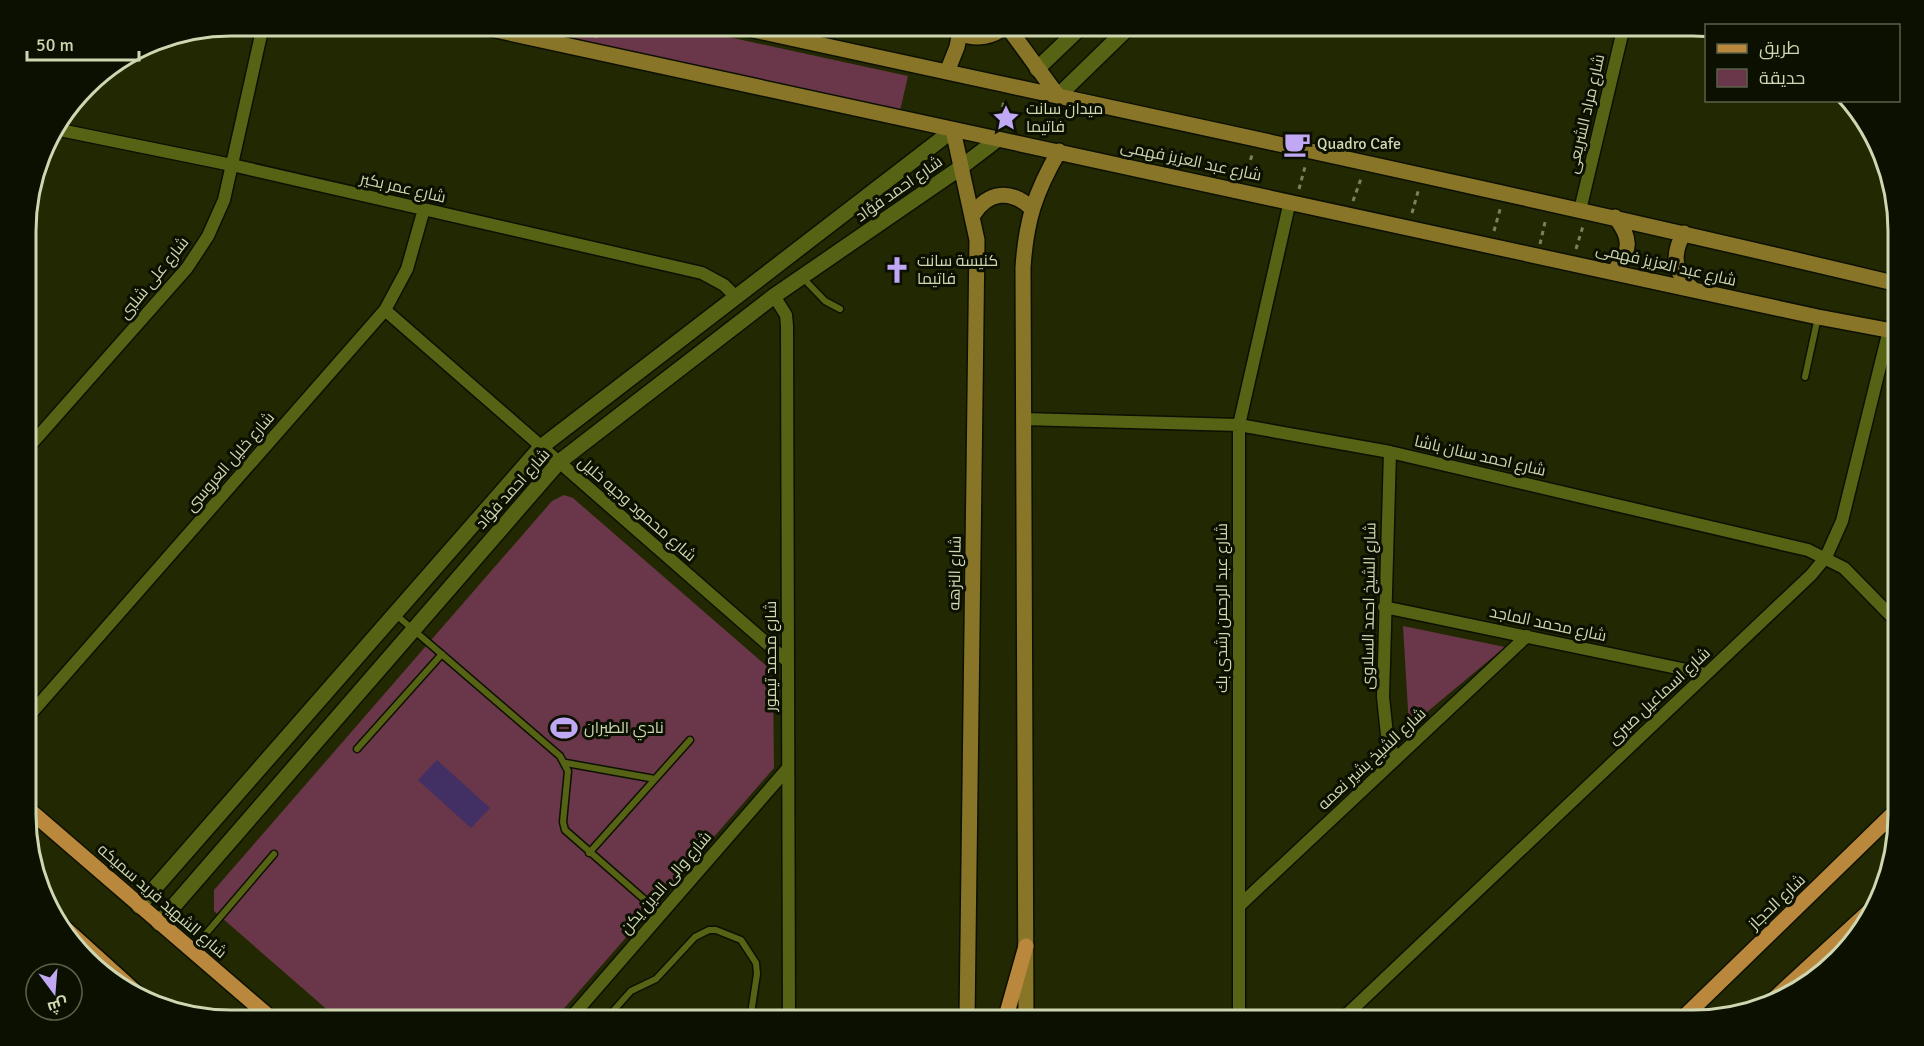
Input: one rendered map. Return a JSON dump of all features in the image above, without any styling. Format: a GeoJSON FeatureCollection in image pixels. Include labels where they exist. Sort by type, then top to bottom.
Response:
{"type":"FeatureCollection","features":[{"type":"Feature","properties":{"kind":"main road","name":"شارع عبد العزيز فهمى"},"geometry":{"type":"LineString","coordinates":[[536,36],[952,130],[1241,190],[1818,317],[1888,330]]}},
{"type":"Feature","properties":{"kind":"main road","name":"شارع عبد العزيز فهمى"},"geometry":{"type":"LineString","coordinates":[[781,36],[1615,216],[1888,282]]}},
{"type":"Feature","properties":{"kind":"main road"},"geometry":{"type":"LineString","coordinates":[[947,72],[959,36]]}},
{"type":"Feature","properties":{"kind":"main road"},"geometry":{"type":"LineString","coordinates":[[973,36],[977,38],[988,36]]}},
{"type":"Feature","properties":{"kind":"main road"},"geometry":{"type":"LineString","coordinates":[[1014,36],[1058,96]]}},
{"type":"Feature","properties":{"kind":"main road","name":"شارع النزهه"},"geometry":{"type":"LineString","coordinates":[[952,130],[977,240],[967,1010]]}},
{"type":"Feature","properties":{"kind":"main road"},"geometry":{"type":"LineString","coordinates":[[1026,1010],[1023,268],[1031,208],[1040,185],[1059,151]]}},
{"type":"Feature","properties":{"kind":"main road"},"geometry":{"type":"LineString","coordinates":[[973,215],[988,198],[999,194],[1011,195],[1022,200],[1031,208]]}},
{"type":"Feature","properties":{"kind":"main road"},"geometry":{"type":"LineString","coordinates":[[1614,271],[1624,259],[1628,244],[1624,229],[1615,216]]}},
{"type":"Feature","properties":{"kind":"main road"},"geometry":{"type":"LineString","coordinates":[[1684,233],[1677,244],[1675,257],[1677,270],[1684,282],[1694,290]]}},
{"type":"Feature","properties":{"kind":"main road","name":"شارع الشهيد فريد سميكه"},"geometry":{"type":"LineString","coordinates":[[36,816],[261,1010]]}},
{"type":"Feature","properties":{"kind":"main road","name":"شارع الحجاز"},"geometry":{"type":"LineString","coordinates":[[1691,1010],[1888,819]]}},
{"type":"Feature","properties":{"kind":"main road"},"geometry":{"type":"LineString","coordinates":[[1798,979],[1841,943]]}},
{"type":"Feature","properties":{"kind":"main road"},"geometry":{"type":"LineString","coordinates":[[1008,1010],[1026,946]]}},
{"type":"Feature","properties":{"kind":"street","name":"شارع على شلبى"},"geometry":{"type":"LineString","coordinates":[[36,439],[187,268],[208,236],[220,209],[232,165],[261,36]]}},
{"type":"Feature","properties":{"kind":"street"},"geometry":{"type":"LineString","coordinates":[[1037,69],[1072,36]]}},
{"type":"Feature","properties":{"kind":"street"},"geometry":{"type":"LineString","coordinates":[[1058,96],[1120,36]]}},
{"type":"Feature","properties":{"kind":"street","name":"شارع مراد الشريعى"},"geometry":{"type":"LineString","coordinates":[[1584,211],[1622,36]]}},
{"type":"Feature","properties":{"kind":"street","name":"شارع احمد فؤاد"},"geometry":{"type":"LineString","coordinates":[[139,906],[541,447],[952,130]]}},
{"type":"Feature","properties":{"kind":"street","name":"شارع عمر بكير"},"geometry":{"type":"LineString","coordinates":[[64,131],[232,165],[702,273],[723,285],[735,296]]}},
{"type":"Feature","properties":{"kind":"street","name":"شارع احمد فؤاد"},"geometry":{"type":"LineString","coordinates":[[159,923],[559,462],[774,296],[960,168],[998,139]]}},
{"type":"Feature","properties":{"kind":"street","name":"شارع عبد الرحمن رشدى بك"},"geometry":{"type":"LineString","coordinates":[[1239,1010],[1239,425],[1292,202]]}},
{"type":"Feature","properties":{"kind":"street","name":"شارع خليل العروسى"},"geometry":{"type":"LineString","coordinates":[[36,708],[386,310],[407,269],[424,209]]}},
{"type":"Feature","properties":{"kind":"street","name":"شارع محمد تيمور"},"geometry":{"type":"LineString","coordinates":[[774,296],[781,304],[787,326],[789,1010]]}},
{"type":"Feature","properties":{"kind":"street","name":"شارع محمود وجيه خليل"},"geometry":{"type":"LineString","coordinates":[[386,310],[787,661]]}},
{"type":"Feature","properties":{"kind":"street","name":"شارع اسماعيل صبرى"},"geometry":{"type":"LineString","coordinates":[[1352,1010],[1826,557],[1836,540],[1842,521],[1888,353]]}},
{"type":"Feature","properties":{"kind":"street","name":"شارع احمد سنان باشا"},"geometry":{"type":"LineString","coordinates":[[1023,419],[1239,425],[1390,452],[1809,550],[1826,557],[1860,581],[1888,612]]}},
{"type":"Feature","properties":{"kind":"street","name":"شارع الشيخ احمد السلاوى"},"geometry":{"type":"LineString","coordinates":[[1390,452],[1383,697],[1387,735],[1395,760]]}},
{"type":"Feature","properties":{"kind":"street","name":"شارع محمد الماجد"},"geometry":{"type":"LineString","coordinates":[[1384,607],[1706,674]]}},
{"type":"Feature","properties":{"kind":"street","name":"شارع الشيخ بشير نعمه"},"geometry":{"type":"LineString","coordinates":[[1239,906],[1527,636]]}},
{"type":"Feature","properties":{"kind":"street","name":"شارع والى الدين يكن"},"geometry":{"type":"LineString","coordinates":[[577,1010],[788,768]]}},
{"type":"Feature","properties":{"kind":"lane"},"geometry":{"type":"LineString","coordinates":[[802,278],[825,301],[840,309]]}},
{"type":"Feature","properties":{"kind":"lane"},"geometry":{"type":"LineString","coordinates":[[1805,377],[1818,317]]}},
{"type":"Feature","properties":{"kind":"lane"},"geometry":{"type":"LineString","coordinates":[[395,614],[566,763],[655,779]]}},
{"type":"Feature","properties":{"kind":"lane"},"geometry":{"type":"LineString","coordinates":[[357,749],[442,654]]}},
{"type":"Feature","properties":{"kind":"lane"},"geometry":{"type":"LineString","coordinates":[[589,853],[690,740]]}},
{"type":"Feature","properties":{"kind":"lane"},"geometry":{"type":"LineString","coordinates":[[566,763],[569,780],[563,822],[570,837],[661,914]]}},
{"type":"Feature","properties":{"kind":"lane"},"geometry":{"type":"LineString","coordinates":[[191,950],[274,854]]}},
{"type":"Feature","properties":{"kind":"lane"},"geometry":{"type":"LineString","coordinates":[[614,1010],[631,991],[657,979],[696,937],[709,930],[723,931],[741,940],[752,953],[757,974],[752,1010]]}},
{"type":"Feature","properties":{"kind":"path"},"geometry":{"type":"LineString","coordinates":[[998,139],[1006,85]]}},
{"type":"Feature","properties":{"kind":"path"},"geometry":{"type":"LineString","coordinates":[[1241,190],[1257,139]]}},
{"type":"Feature","properties":{"kind":"path"},"geometry":{"type":"LineString","coordinates":[[1292,202],[1309,151]]}},
{"type":"Feature","properties":{"kind":"path"},"geometry":{"type":"LineString","coordinates":[[1349,214],[1366,163]]}},
{"type":"Feature","properties":{"kind":"path"},"geometry":{"type":"LineString","coordinates":[[1408,227],[1423,176]]}},
{"type":"Feature","properties":{"kind":"path"},"geometry":{"type":"LineString","coordinates":[[1491,245],[1504,193]]}},
{"type":"Feature","properties":{"kind":"path"},"geometry":{"type":"LineString","coordinates":[[1538,255],[1550,203]]}},
{"type":"Feature","properties":{"kind":"path"},"geometry":{"type":"LineString","coordinates":[[1572,262],[1584,211]]}},
{"type":"Feature","properties":{"kind":"green space"},"geometry":{"type":"Polygon","coordinates":[[[557,36],[724,36],[908,76],[900,111],[557,36]]]}},
{"type":"Feature","properties":{"kind":"green space","name":"نادي الطيران"},"geometry":{"type":"Polygon","coordinates":[[[564,495],[573,498],[769,668],[773,682],[774,768],[563,1010],[328,1010],[214,911],[214,890],[552,501],[564,495]]]}},
{"type":"Feature","properties":{"kind":"green space"},"geometry":{"type":"Polygon","coordinates":[[[1403,626],[1505,647],[1409,727],[1403,626]]]}},
{"type":"Feature","properties":{"kind":"shaded area"},"geometry":{"type":"Polygon","coordinates":[[[437,760],[490,808],[471,828],[418,780],[437,760]]]}},
{"type":"Feature","properties":{"kind":"place","name":"ميدان سانت فاتيما"},"geometry":{"type":"Point","coordinates":[1006,118]}},
{"type":"Feature","properties":{"kind":"place","name":"Quadro Cafe"},"geometry":{"type":"Point","coordinates":[1297,144]}},
{"type":"Feature","properties":{"kind":"place","name":"كنيسة سانت فاتيما"},"geometry":{"type":"Point","coordinates":[897,270]}},
{"type":"Feature","properties":{"kind":"place","name":"نادي الطيران"},"geometry":{"type":"Point","coordinates":[564,728]}}]}
